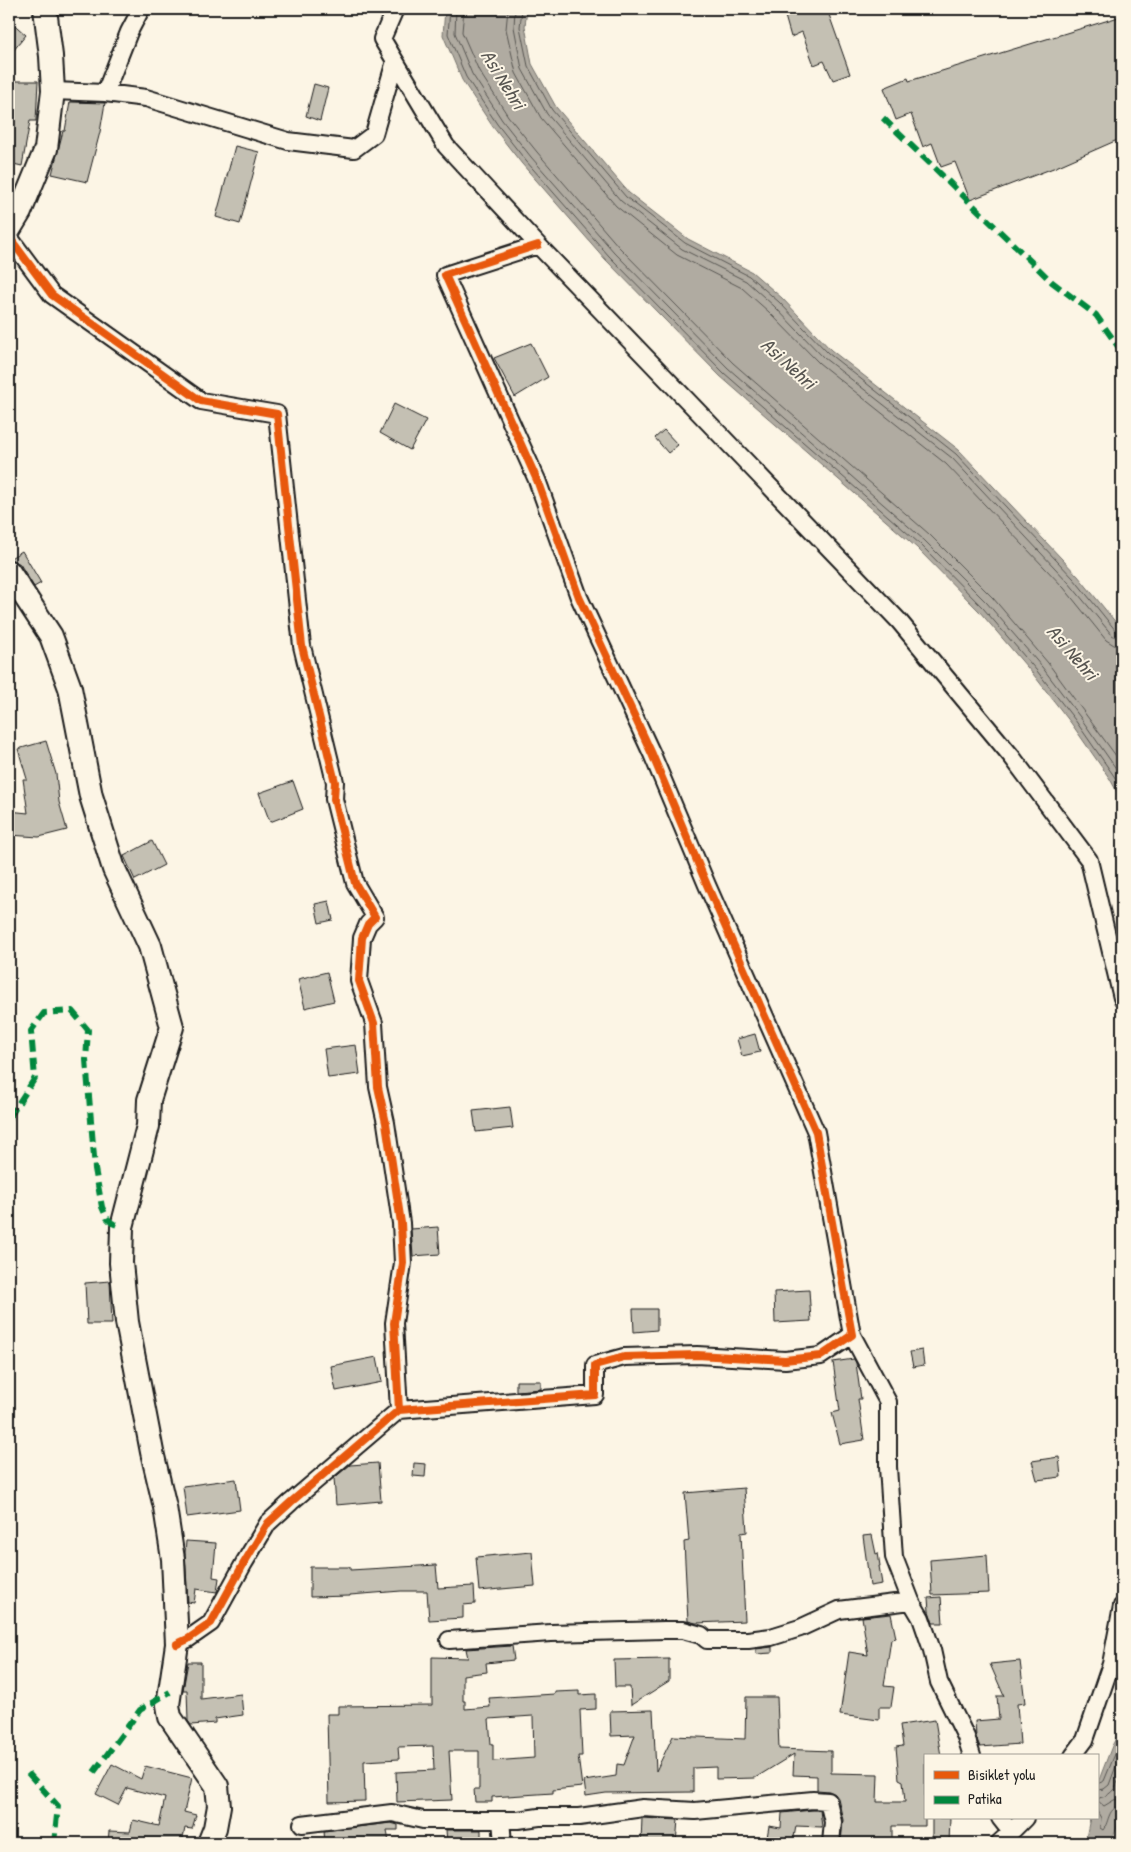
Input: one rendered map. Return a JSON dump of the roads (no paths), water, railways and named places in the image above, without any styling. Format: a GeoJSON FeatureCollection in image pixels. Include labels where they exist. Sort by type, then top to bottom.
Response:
{"type":"FeatureCollection","features":[{"type":"Feature","properties":{"kind":"street"},"geometry":{"type":"LineString","coordinates":[[9,230],[20,212],[46,148],[53,91],[45,9]]}},
{"type":"Feature","properties":{"kind":"street"},"geometry":{"type":"LineString","coordinates":[[105,93],[141,9]]}},
{"type":"Feature","properties":{"kind":"street"},"geometry":{"type":"LineString","coordinates":[[395,9],[382,39],[446,146],[538,245],[899,621],[1012,757],[1089,860],[1122,998]]}},
{"type":"Feature","properties":{"kind":"street"},"geometry":{"type":"LineString","coordinates":[[53,91],[105,93],[146,98],[288,140],[354,149],[374,134],[395,61]]}},
{"type":"Feature","properties":{"kind":"street"},"geometry":{"type":"LineString","coordinates":[[9,237],[52,295],[201,401],[277,414],[302,646],[335,782],[334,799],[356,883],[375,917],[368,924],[362,938],[359,981],[374,1023],[378,1087],[386,1123],[401,1223],[403,1262],[394,1323],[398,1410]]}},
{"type":"Feature","properties":{"kind":"street"},"geometry":{"type":"LineString","coordinates":[[538,245],[445,275],[538,480],[579,597],[652,754],[707,885],[816,1132],[852,1335],[888,1402],[888,1467],[894,1557],[911,1601],[921,1618],[939,1682],[966,1737],[971,1754]]}},
{"type":"Feature","properties":{"kind":"street"},"geometry":{"type":"LineString","coordinates":[[9,572],[51,636],[70,688],[91,796],[114,869],[150,946],[172,1027],[149,1100],[148,1126],[122,1227],[121,1263],[127,1322],[174,1559],[177,1644],[168,1705],[170,1717],[217,1786],[219,1806],[215,1828],[209,1843]]}},
{"type":"Feature","properties":{"kind":"street"},"geometry":{"type":"LineString","coordinates":[[177,1644],[212,1623],[268,1523],[398,1410],[595,1395],[595,1365],[624,1358],[697,1355],[785,1360],[820,1356],[852,1335]]}},
{"type":"Feature","properties":{"kind":"street"},"geometry":{"type":"LineString","coordinates":[[449,1640],[551,1632],[683,1630],[701,1635],[707,1640],[748,1640],[771,1637],[800,1628],[840,1610],[911,1601]]}},
{"type":"Feature","properties":{"kind":"street"},"geometry":{"type":"LineString","coordinates":[[1074,1754],[1085,1740],[1111,1664],[1122,1606]]}},
{"type":"Feature","properties":{"kind":"street"},"geometry":{"type":"LineString","coordinates":[[302,1824],[392,1813],[423,1820],[501,1820],[539,1817],[579,1817],[643,1808],[695,1811],[813,1800],[828,1802],[833,1822],[831,1843]]}},
{"type":"Feature","properties":{"kind":"street"},"geometry":{"type":"LineString","coordinates":[[501,1820],[503,1843]]}},
{"type":"Feature","properties":{"kind":"street"},"geometry":{"type":"LineString","coordinates":[[1000,1820],[1005,1838],[1024,1820]]}},
{"type":"Feature","properties":{"kind":"water","name":"Asi Nehri"},"geometry":{"type":"Polygon","coordinates":[[[445,9],[527,9],[525,26],[532,64],[556,107],[629,193],[688,239],[752,272],[782,298],[831,350],[959,450],[1078,576],[1122,630],[1122,801],[1110,779],[1071,723],[1033,674],[979,611],[917,548],[720,376],[605,259],[522,164],[493,127],[462,80],[443,35],[445,9]]]}},
{"type":"Feature","properties":{"kind":"water"},"geometry":{"type":"Polygon","coordinates":[[[1122,1726],[1122,1809],[1117,1827],[1111,1843],[1085,1843],[1090,1820],[1098,1820],[1098,1782],[1122,1726]]]}}]}
